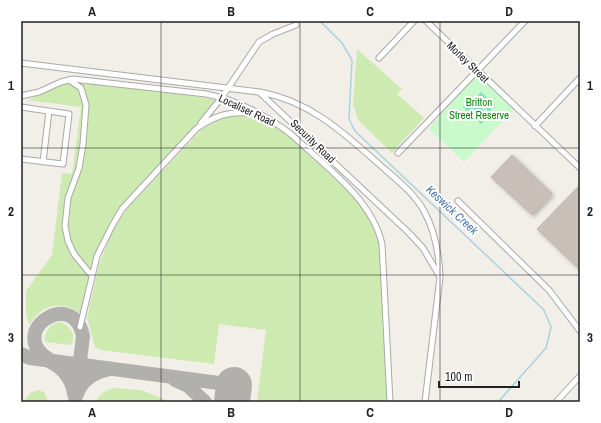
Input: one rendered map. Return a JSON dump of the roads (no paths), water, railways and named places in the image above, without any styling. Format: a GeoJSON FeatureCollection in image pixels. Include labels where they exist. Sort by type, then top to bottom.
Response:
{"type":"FeatureCollection","features":[{"type":"Feature","properties":{"kind":"street"},"geometry":{"type":"LineString","coordinates":[[379,58],[414,21]]}},
{"type":"Feature","properties":{"kind":"street","name":"Morley Street"},"geometry":{"type":"LineString","coordinates":[[426,21],[580,168]]}},
{"type":"Feature","properties":{"kind":"street"},"geometry":{"type":"LineString","coordinates":[[398,153],[524,21]]}},
{"type":"Feature","properties":{"kind":"street"},"geometry":{"type":"LineString","coordinates":[[80,327],[92,276],[103,242],[122,209],[196,129],[222,97],[259,42],[273,34],[296,25]]}},
{"type":"Feature","properties":{"kind":"street"},"geometry":{"type":"LineString","coordinates":[[21,63],[229,87],[259,92],[287,98],[323,117],[339,128],[409,192],[424,210],[433,233],[439,263],[440,277],[425,402]]}},
{"type":"Feature","properties":{"kind":"street"},"geometry":{"type":"LineString","coordinates":[[535,126],[580,78]]}},
{"type":"Feature","properties":{"kind":"street"},"geometry":{"type":"LineString","coordinates":[[69,80],[81,88],[86,105],[83,144],[79,168],[68,198],[65,226],[71,248],[92,276]]}},
{"type":"Feature","properties":{"kind":"street","name":"Localiser Road"},"geometry":{"type":"LineString","coordinates":[[21,96],[39,92],[60,82],[69,80],[190,92],[222,97],[281,126],[292,135],[355,194],[364,205],[376,226],[382,250],[390,402]]}},
{"type":"Feature","properties":{"kind":"street","name":"Security Road"},"geometry":{"type":"LineString","coordinates":[[259,92],[416,240],[430,258],[440,277]]}},
{"type":"Feature","properties":{"kind":"street"},"geometry":{"type":"LineString","coordinates":[[21,107],[69,114],[63,164],[21,160]]}},
{"type":"Feature","properties":{"kind":"street"},"geometry":{"type":"LineString","coordinates":[[43,162],[49,111]]}},
{"type":"Feature","properties":{"kind":"street"},"geometry":{"type":"LineString","coordinates":[[196,129],[208,120],[221,115],[239,112],[260,115]]}},
{"type":"Feature","properties":{"kind":"street"},"geometry":{"type":"LineString","coordinates":[[458,201],[549,290],[580,332]]}},
{"type":"Feature","properties":{"kind":"street"},"geometry":{"type":"LineString","coordinates":[[556,402],[580,376]]}},
{"type":"Feature","properties":{"kind":"waterway","name":"Keswick Creek"},"geometry":{"type":"LineString","coordinates":[[320,21],[342,43],[352,60],[349,119],[355,131],[544,310],[551,327],[546,348],[498,402]]}},
{"type":"Feature","properties":{"kind":"park label","name":"Britton Street Reserve"},"geometry":{"type":"Point","coordinates":[479,108]}}]}
